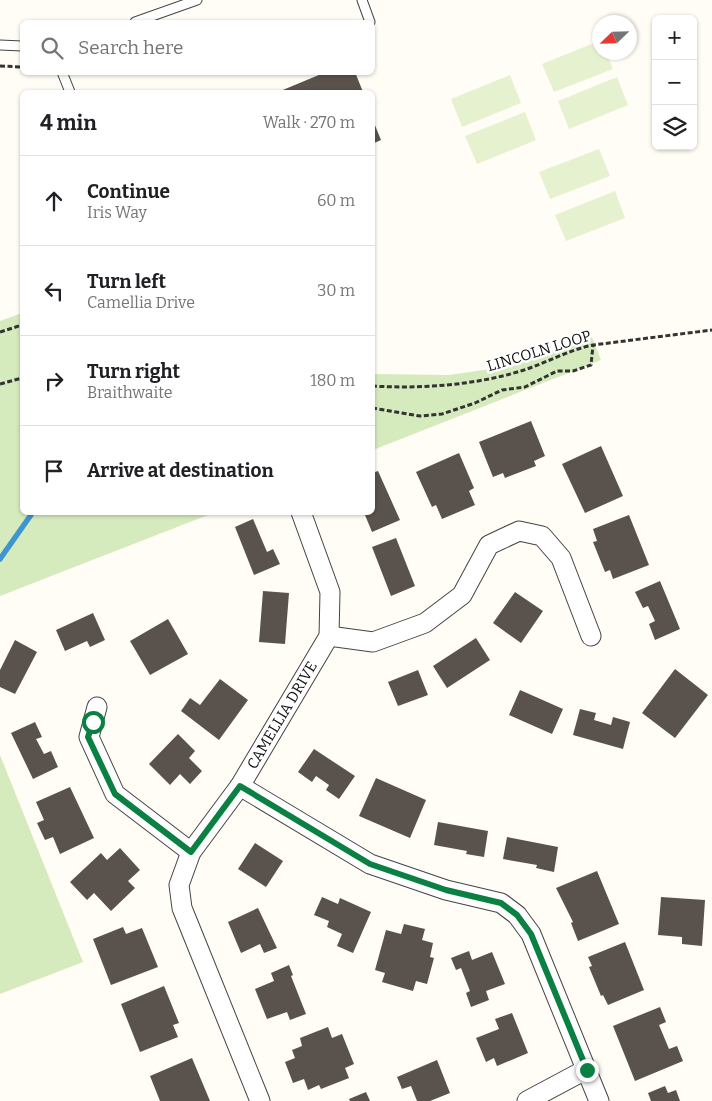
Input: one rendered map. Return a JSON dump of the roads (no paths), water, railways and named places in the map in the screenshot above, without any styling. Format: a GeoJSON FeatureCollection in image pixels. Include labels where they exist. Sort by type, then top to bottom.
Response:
{"type":"FeatureCollection","features":[{"type":"Feature","properties":{"kind":"street"},"geometry":{"type":"LineString","coordinates":[[302,515],[330,592],[330,636],[373,642],[425,623],[462,596],[489,545],[519,531],[542,536],[561,558],[591,636]]}},
{"type":"Feature","properties":{"kind":"street","name":"CAMELLIA DRIVE"},"geometry":{"type":"LineString","coordinates":[[260,1101],[182,908],[179,886],[191,852],[240,786],[330,636]]}},
{"type":"Feature","properties":{"kind":"street"},"geometry":{"type":"LineString","coordinates":[[98,706],[88,737],[115,794],[191,852]]}},
{"type":"Feature","properties":{"kind":"street"},"geometry":{"type":"LineString","coordinates":[[240,786],[370,864],[446,890],[501,903],[517,915],[531,934],[599,1101]]}},
{"type":"Feature","properties":{"kind":"street"},"geometry":{"type":"LineString","coordinates":[[527,1101],[587,1070]]}},
{"type":"Feature","properties":{"kind":"lane"},"geometry":{"type":"LineString","coordinates":[[141,20],[197,0]]}},
{"type":"Feature","properties":{"kind":"lane"},"geometry":{"type":"LineString","coordinates":[[362,0],[369,20]]}},
{"type":"Feature","properties":{"kind":"lane"},"geometry":{"type":"LineString","coordinates":[[0,45],[20,46]]}},
{"type":"Feature","properties":{"kind":"lane"},"geometry":{"type":"LineString","coordinates":[[63,75],[69,90]]}},
{"type":"Feature","properties":{"kind":"waterway"},"geometry":{"type":"LineString","coordinates":[[0,559],[31,515]]}}]}
